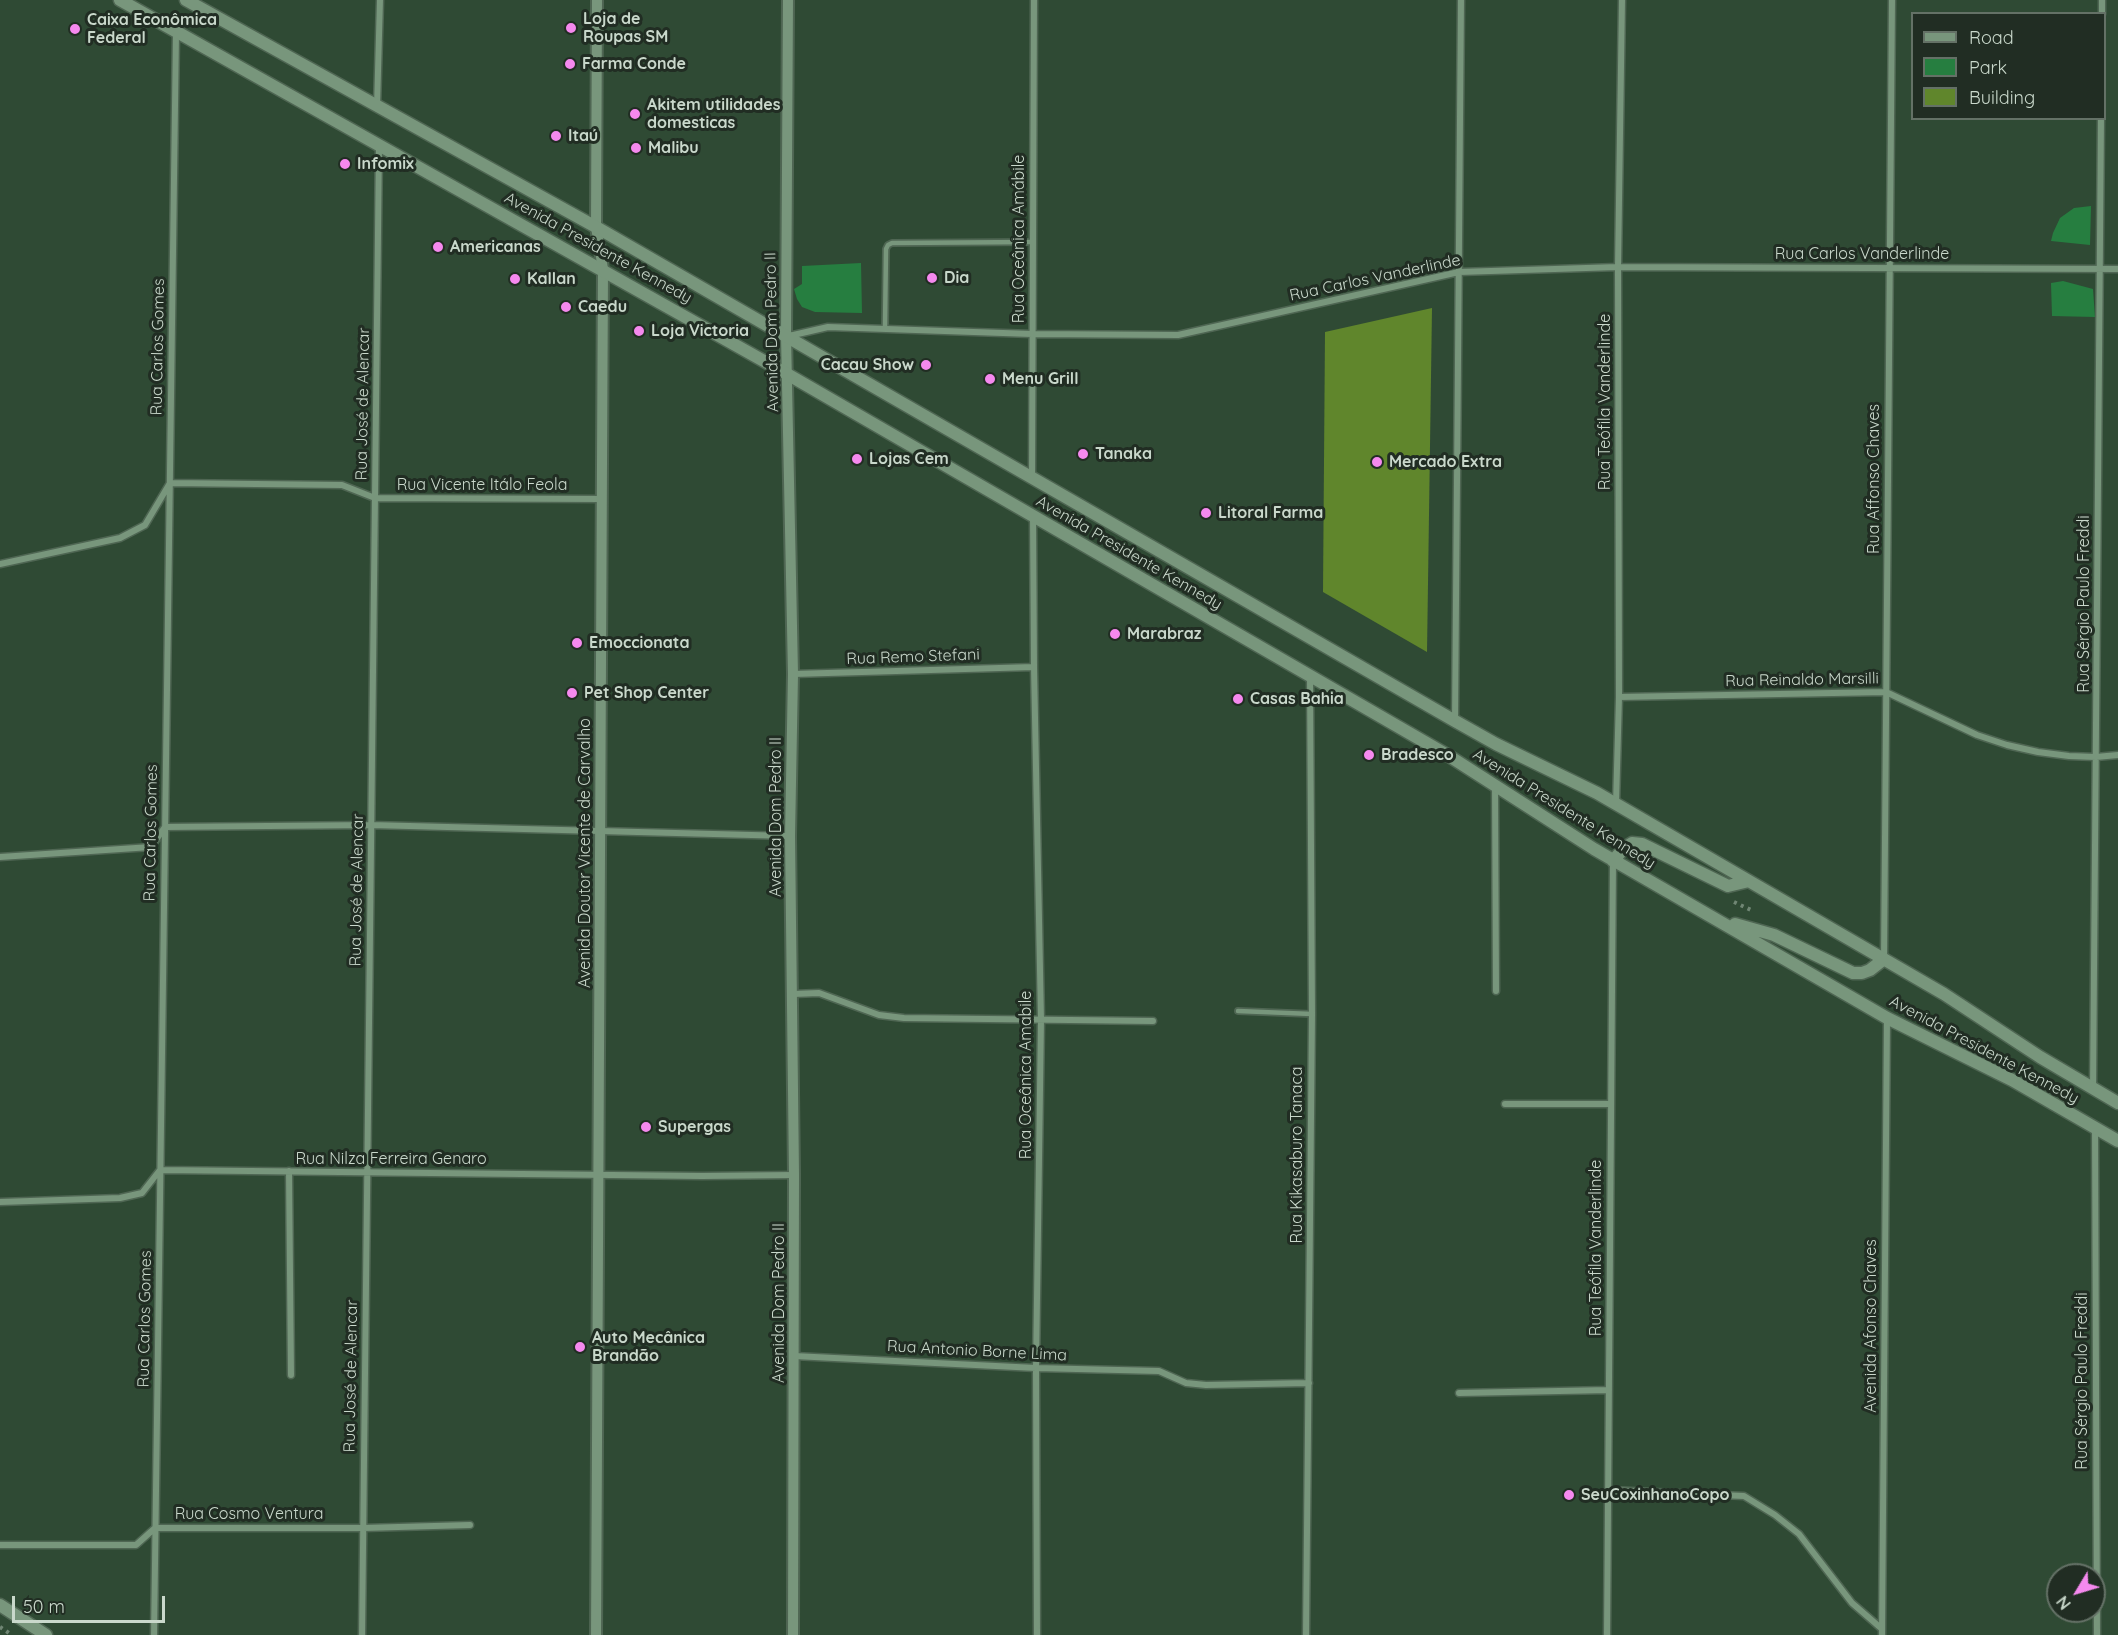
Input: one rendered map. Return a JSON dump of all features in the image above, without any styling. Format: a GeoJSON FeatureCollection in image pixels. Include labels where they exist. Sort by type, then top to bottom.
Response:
{"type":"FeatureCollection","features":[{"type":"Feature","properties":{"kind":"main road","name":"Avenida Presidente Kennedy"},"geometry":{"type":"LineString","coordinates":[[120,0],[787,374],[1449,756],[1613,861],[1887,1018],[2012,1080],[2118,1141]]}},
{"type":"Feature","properties":{"kind":"main road","name":"Avenida Presidente Kennedy"},"geometry":{"type":"LineString","coordinates":[[186,0],[596,227],[1455,721],[1616,805],[1944,994],[2118,1103]]}},
{"type":"Feature","properties":{"kind":"main road"},"geometry":{"type":"LineString","coordinates":[[1613,861],[1624,848],[1632,843],[1642,844],[1728,886],[1749,881]]}},
{"type":"Feature","properties":{"kind":"main road"},"geometry":{"type":"LineString","coordinates":[[1716,919],[1774,935],[1853,974],[1870,970],[1884,959]]}},
{"type":"Feature","properties":{"kind":"main road"},"geometry":{"type":"LineString","coordinates":[[0,1605],[46,1635]]}},
{"type":"Feature","properties":{"kind":"street"},"geometry":{"type":"LineString","coordinates":[[377,107],[380,0]]}},
{"type":"Feature","properties":{"kind":"street","name":"Avenida Doutor Vicente de Carvalho"},"geometry":{"type":"LineString","coordinates":[[596,1635],[603,269],[596,227],[597,0]]}},
{"type":"Feature","properties":{"kind":"street","name":"Avenida Dom Pedro II"},"geometry":{"type":"LineString","coordinates":[[788,0],[786,336],[793,674],[790,836],[794,1175],[793,1635]]}},
{"type":"Feature","properties":{"kind":"street","name":"Rua Oceânica Amábile"},"geometry":{"type":"LineString","coordinates":[[1032,478],[1034,0]]}},
{"type":"Feature","properties":{"kind":"street"},"geometry":{"type":"LineString","coordinates":[[1455,721],[1461,0]]}},
{"type":"Feature","properties":{"kind":"street","name":"Rua Teófila Vanderlinde"},"geometry":{"type":"LineString","coordinates":[[1616,805],[1619,697],[1618,267],[1622,0]]}},
{"type":"Feature","properties":{"kind":"street","name":"Rua Affonso Chaves"},"geometry":{"type":"LineString","coordinates":[[1884,959],[1892,0]]}},
{"type":"Feature","properties":{"kind":"street","name":"Rua Carlos Gomes"},"geometry":{"type":"LineString","coordinates":[[154,1635],[176,32]]}},
{"type":"Feature","properties":{"kind":"street","name":"Rua Sérgio Paulo Freddi"},"geometry":{"type":"LineString","coordinates":[[2093,1089],[2101,120]]}},
{"type":"Feature","properties":{"kind":"street","name":"Rua José de Alencar"},"geometry":{"type":"LineString","coordinates":[[362,1635],[379,145]]}},
{"type":"Feature","properties":{"kind":"street","name":"Rua Carlos Vanderlinde"},"geometry":{"type":"LineString","coordinates":[[786,336],[828,327],[885,327],[1032,334],[1178,335],[1459,272],[1618,267],[2118,269]]}},
{"type":"Feature","properties":{"kind":"street"},"geometry":{"type":"LineString","coordinates":[[0,564],[120,538],[145,525],[170,483]]}},
{"type":"Feature","properties":{"kind":"street","name":"Rua Vicente Itálo Feola"},"geometry":{"type":"LineString","coordinates":[[170,483],[342,485],[375,498],[602,499]]}},
{"type":"Feature","properties":{"kind":"street","name":"Rua Oceânica Amabile"},"geometry":{"type":"LineString","coordinates":[[1033,516],[1041,1020],[1036,1368],[1037,1635]]}},
{"type":"Feature","properties":{"kind":"street","name":"Rua Remo Stefani"},"geometry":{"type":"LineString","coordinates":[[793,674],[1034,667]]}},
{"type":"Feature","properties":{"kind":"street","name":"Rua Kikasaburo Tanaca"},"geometry":{"type":"LineString","coordinates":[[1306,1635],[1312,1014],[1310,676]]}},
{"type":"Feature","properties":{"kind":"street","name":"Rua Reinaldo Marsilli"},"geometry":{"type":"LineString","coordinates":[[1619,697],[1886,692],[1920,706],[1977,735],[2007,745],[2038,752],[2096,757],[2118,754]]}},
{"type":"Feature","properties":{"kind":"street"},"geometry":{"type":"LineString","coordinates":[[1495,785],[1497,991]]}},
{"type":"Feature","properties":{"kind":"street"},"geometry":{"type":"LineString","coordinates":[[0,857],[151,847],[165,827],[371,825],[790,836]]}},
{"type":"Feature","properties":{"kind":"street","name":"Rua Teófila Vanderlinde"},"geometry":{"type":"LineString","coordinates":[[1607,1635],[1613,861]]}},
{"type":"Feature","properties":{"kind":"street"},"geometry":{"type":"LineString","coordinates":[[793,994],[819,993],[879,1015],[904,1018],[1153,1021]]}},
{"type":"Feature","properties":{"kind":"street","name":"Avenida Afonso Chaves"},"geometry":{"type":"LineString","coordinates":[[1882,1632],[1887,1018]]}},
{"type":"Feature","properties":{"kind":"street"},"geometry":{"type":"LineString","coordinates":[[1505,1104],[1611,1104]]}},
{"type":"Feature","properties":{"kind":"street","name":"Rua Sérgio Paulo Freddi"},"geometry":{"type":"LineString","coordinates":[[2096,1128],[2097,1635]]}},
{"type":"Feature","properties":{"kind":"street"},"geometry":{"type":"LineString","coordinates":[[0,1202],[131,1196],[142,1193],[160,1170]]}},
{"type":"Feature","properties":{"kind":"street","name":"Rua Nilza Ferreira Genaro"},"geometry":{"type":"LineString","coordinates":[[160,1170],[794,1175]]}},
{"type":"Feature","properties":{"kind":"street"},"geometry":{"type":"LineString","coordinates":[[289,1171],[291,1375]]}},
{"type":"Feature","properties":{"kind":"street","name":"Rua Antonio Borne Lima"},"geometry":{"type":"LineString","coordinates":[[794,1356],[1036,1368],[1159,1371],[1186,1383],[1206,1385],[1309,1383]]}},
{"type":"Feature","properties":{"kind":"street"},"geometry":{"type":"LineString","coordinates":[[1459,1394],[1609,1390]]}},
{"type":"Feature","properties":{"kind":"street"},"geometry":{"type":"LineString","coordinates":[[1608,1490],[1744,1496],[1775,1515],[1799,1534],[1852,1603],[1882,1632]]}},
{"type":"Feature","properties":{"kind":"street","name":"Rua Cosmo Ventura"},"geometry":{"type":"LineString","coordinates":[[0,1545],[136,1545],[155,1528],[363,1528],[470,1525]]}},
{"type":"Feature","properties":{"kind":"lane"},"geometry":{"type":"LineString","coordinates":[[885,327],[886,249],[888,245],[892,243],[1033,242]]}},
{"type":"Feature","properties":{"kind":"lane"},"geometry":{"type":"LineString","coordinates":[[1238,1011],[1312,1014]]}},
{"type":"Feature","properties":{"kind":"path"},"geometry":{"type":"LineString","coordinates":[[0,1627],[12,1635]]}},
{"type":"Feature","properties":{"kind":"green space"},"geometry":{"type":"Polygon","coordinates":[[[2091,206],[2090,245],[2051,241],[2060,218],[2074,208],[2091,206]]]}},
{"type":"Feature","properties":{"kind":"green space"},"geometry":{"type":"Polygon","coordinates":[[[861,263],[862,313],[815,312],[802,307],[794,289],[802,284],[802,266],[861,263]]]}},
{"type":"Feature","properties":{"kind":"green space"},"geometry":{"type":"Polygon","coordinates":[[[2063,281],[2093,289],[2095,317],[2052,316],[2051,283],[2063,281]]]}},
{"type":"Feature","properties":{"kind":"building","name":"Mercado Extra"},"geometry":{"type":"Polygon","coordinates":[[[1432,308],[1427,652],[1323,592],[1325,332],[1432,308]]]}},
{"type":"Feature","properties":{"kind":"place","name":"Loja de Roupas SM"},"geometry":{"type":"Point","coordinates":[571,28]}},
{"type":"Feature","properties":{"kind":"place","name":"Caixa Econômica Federal"},"geometry":{"type":"Point","coordinates":[75,29]}},
{"type":"Feature","properties":{"kind":"place","name":"Farma Conde"},"geometry":{"type":"Point","coordinates":[570,64]}},
{"type":"Feature","properties":{"kind":"place","name":"Akitem utilidades domesticas"},"geometry":{"type":"Point","coordinates":[635,114]}},
{"type":"Feature","properties":{"kind":"place","name":"Itaú"},"geometry":{"type":"Point","coordinates":[556,136]}},
{"type":"Feature","properties":{"kind":"place","name":"Malibu"},"geometry":{"type":"Point","coordinates":[636,148]}},
{"type":"Feature","properties":{"kind":"place","name":"Infomix"},"geometry":{"type":"Point","coordinates":[345,164]}},
{"type":"Feature","properties":{"kind":"place","name":"Americanas"},"geometry":{"type":"Point","coordinates":[438,247]}},
{"type":"Feature","properties":{"kind":"place","name":"Dia"},"geometry":{"type":"Point","coordinates":[932,278]}},
{"type":"Feature","properties":{"kind":"place","name":"Kallan"},"geometry":{"type":"Point","coordinates":[515,279]}},
{"type":"Feature","properties":{"kind":"place","name":"Caedu"},"geometry":{"type":"Point","coordinates":[566,307]}},
{"type":"Feature","properties":{"kind":"place","name":"Loja Victoria"},"geometry":{"type":"Point","coordinates":[639,331]}},
{"type":"Feature","properties":{"kind":"place","name":"Cacau Show"},"geometry":{"type":"Point","coordinates":[926,365]}},
{"type":"Feature","properties":{"kind":"place","name":"Menu Grill"},"geometry":{"type":"Point","coordinates":[990,379]}},
{"type":"Feature","properties":{"kind":"place","name":"Tanaka"},"geometry":{"type":"Point","coordinates":[1083,454]}},
{"type":"Feature","properties":{"kind":"place","name":"Lojas Cem"},"geometry":{"type":"Point","coordinates":[857,459]}},
{"type":"Feature","properties":{"kind":"place","name":"Mercado Extra"},"geometry":{"type":"Point","coordinates":[1377,462]}},
{"type":"Feature","properties":{"kind":"place","name":"Litoral Farma"},"geometry":{"type":"Point","coordinates":[1206,513]}},
{"type":"Feature","properties":{"kind":"place","name":"Marabraz"},"geometry":{"type":"Point","coordinates":[1115,634]}},
{"type":"Feature","properties":{"kind":"place","name":"Emoccionata"},"geometry":{"type":"Point","coordinates":[577,643]}},
{"type":"Feature","properties":{"kind":"place","name":"Pet Shop Center"},"geometry":{"type":"Point","coordinates":[572,693]}},
{"type":"Feature","properties":{"kind":"place","name":"Casas Bahia"},"geometry":{"type":"Point","coordinates":[1238,699]}},
{"type":"Feature","properties":{"kind":"place","name":"Bradesco"},"geometry":{"type":"Point","coordinates":[1369,755]}},
{"type":"Feature","properties":{"kind":"place","name":"Supergas"},"geometry":{"type":"Point","coordinates":[646,1127]}},
{"type":"Feature","properties":{"kind":"place","name":"Auto Mecânica Brandão"},"geometry":{"type":"Point","coordinates":[580,1347]}},
{"type":"Feature","properties":{"kind":"place","name":"SeuCoxinhanoCopo"},"geometry":{"type":"Point","coordinates":[1569,1495]}}]}
